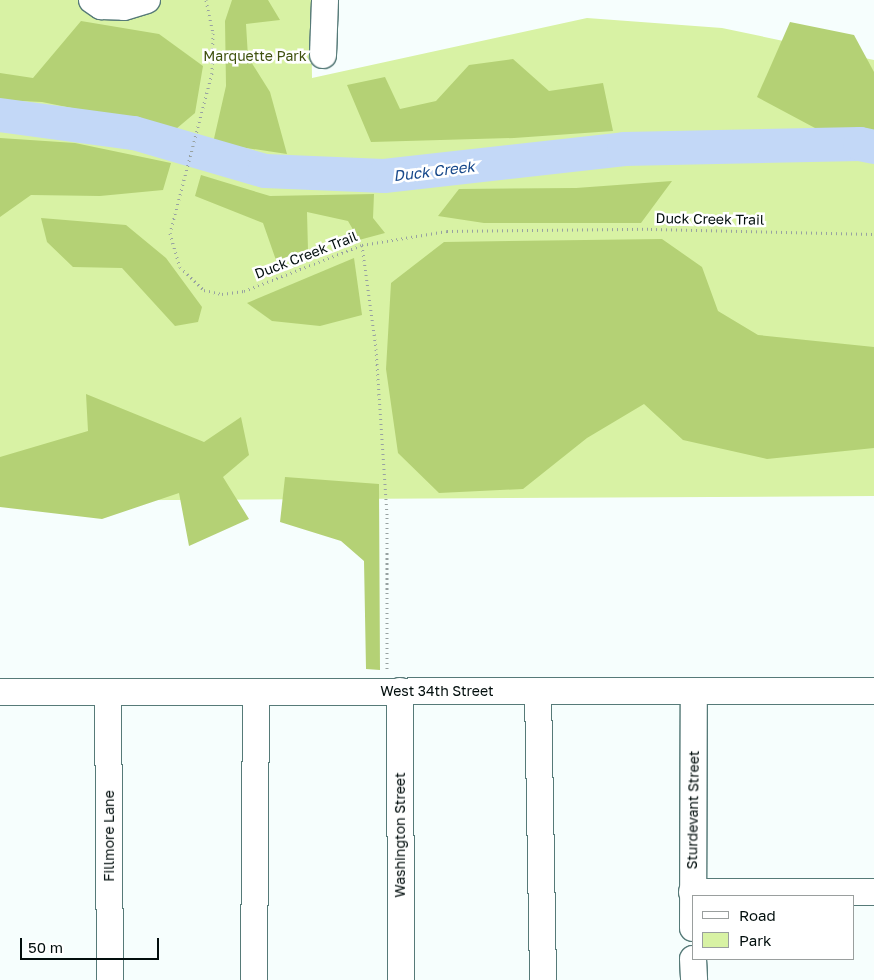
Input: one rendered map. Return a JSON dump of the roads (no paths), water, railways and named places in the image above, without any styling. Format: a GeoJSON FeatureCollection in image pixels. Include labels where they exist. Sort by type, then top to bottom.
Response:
{"type":"FeatureCollection","features":[{"type":"Feature","properties":{"kind":"street"},"geometry":{"type":"LineString","coordinates":[[92,0],[101,6],[124,6],[147,0]]}},
{"type":"Feature","properties":{"kind":"street"},"geometry":{"type":"LineString","coordinates":[[324,55],[325,0]]}},
{"type":"Feature","properties":{"kind":"street","name":"West 34th Street"},"geometry":{"type":"LineString","coordinates":[[0,692],[394,690],[874,691]]}},
{"type":"Feature","properties":{"kind":"street","name":"Washington Street"},"geometry":{"type":"LineString","coordinates":[[394,690],[400,980]]}},
{"type":"Feature","properties":{"kind":"street"},"geometry":{"type":"LineString","coordinates":[[538,691],[543,980]]}},
{"type":"Feature","properties":{"kind":"street","name":"Sturdevant Street"},"geometry":{"type":"LineString","coordinates":[[692,895],[694,691]]}},
{"type":"Feature","properties":{"kind":"street","name":"Fillmore Lane"},"geometry":{"type":"LineString","coordinates":[[108,692],[110,980]]}},
{"type":"Feature","properties":{"kind":"street"},"geometry":{"type":"LineString","coordinates":[[254,980],[256,692]]}},
{"type":"Feature","properties":{"kind":"street"},"geometry":{"type":"LineString","coordinates":[[692,892],[874,892]]}},
{"type":"Feature","properties":{"kind":"street"},"geometry":{"type":"LineString","coordinates":[[693,960],[694,980]]}},
{"type":"Feature","properties":{"kind":"waterway","name":"Duck Creek"},"geometry":{"type":"LineString","coordinates":[[0,115],[134,133],[265,171],[384,176],[624,149],[860,144],[874,147]]}},
{"type":"Feature","properties":{"kind":"park label","name":"Marquette Park"},"geometry":{"type":"Point","coordinates":[255,56]}}]}
